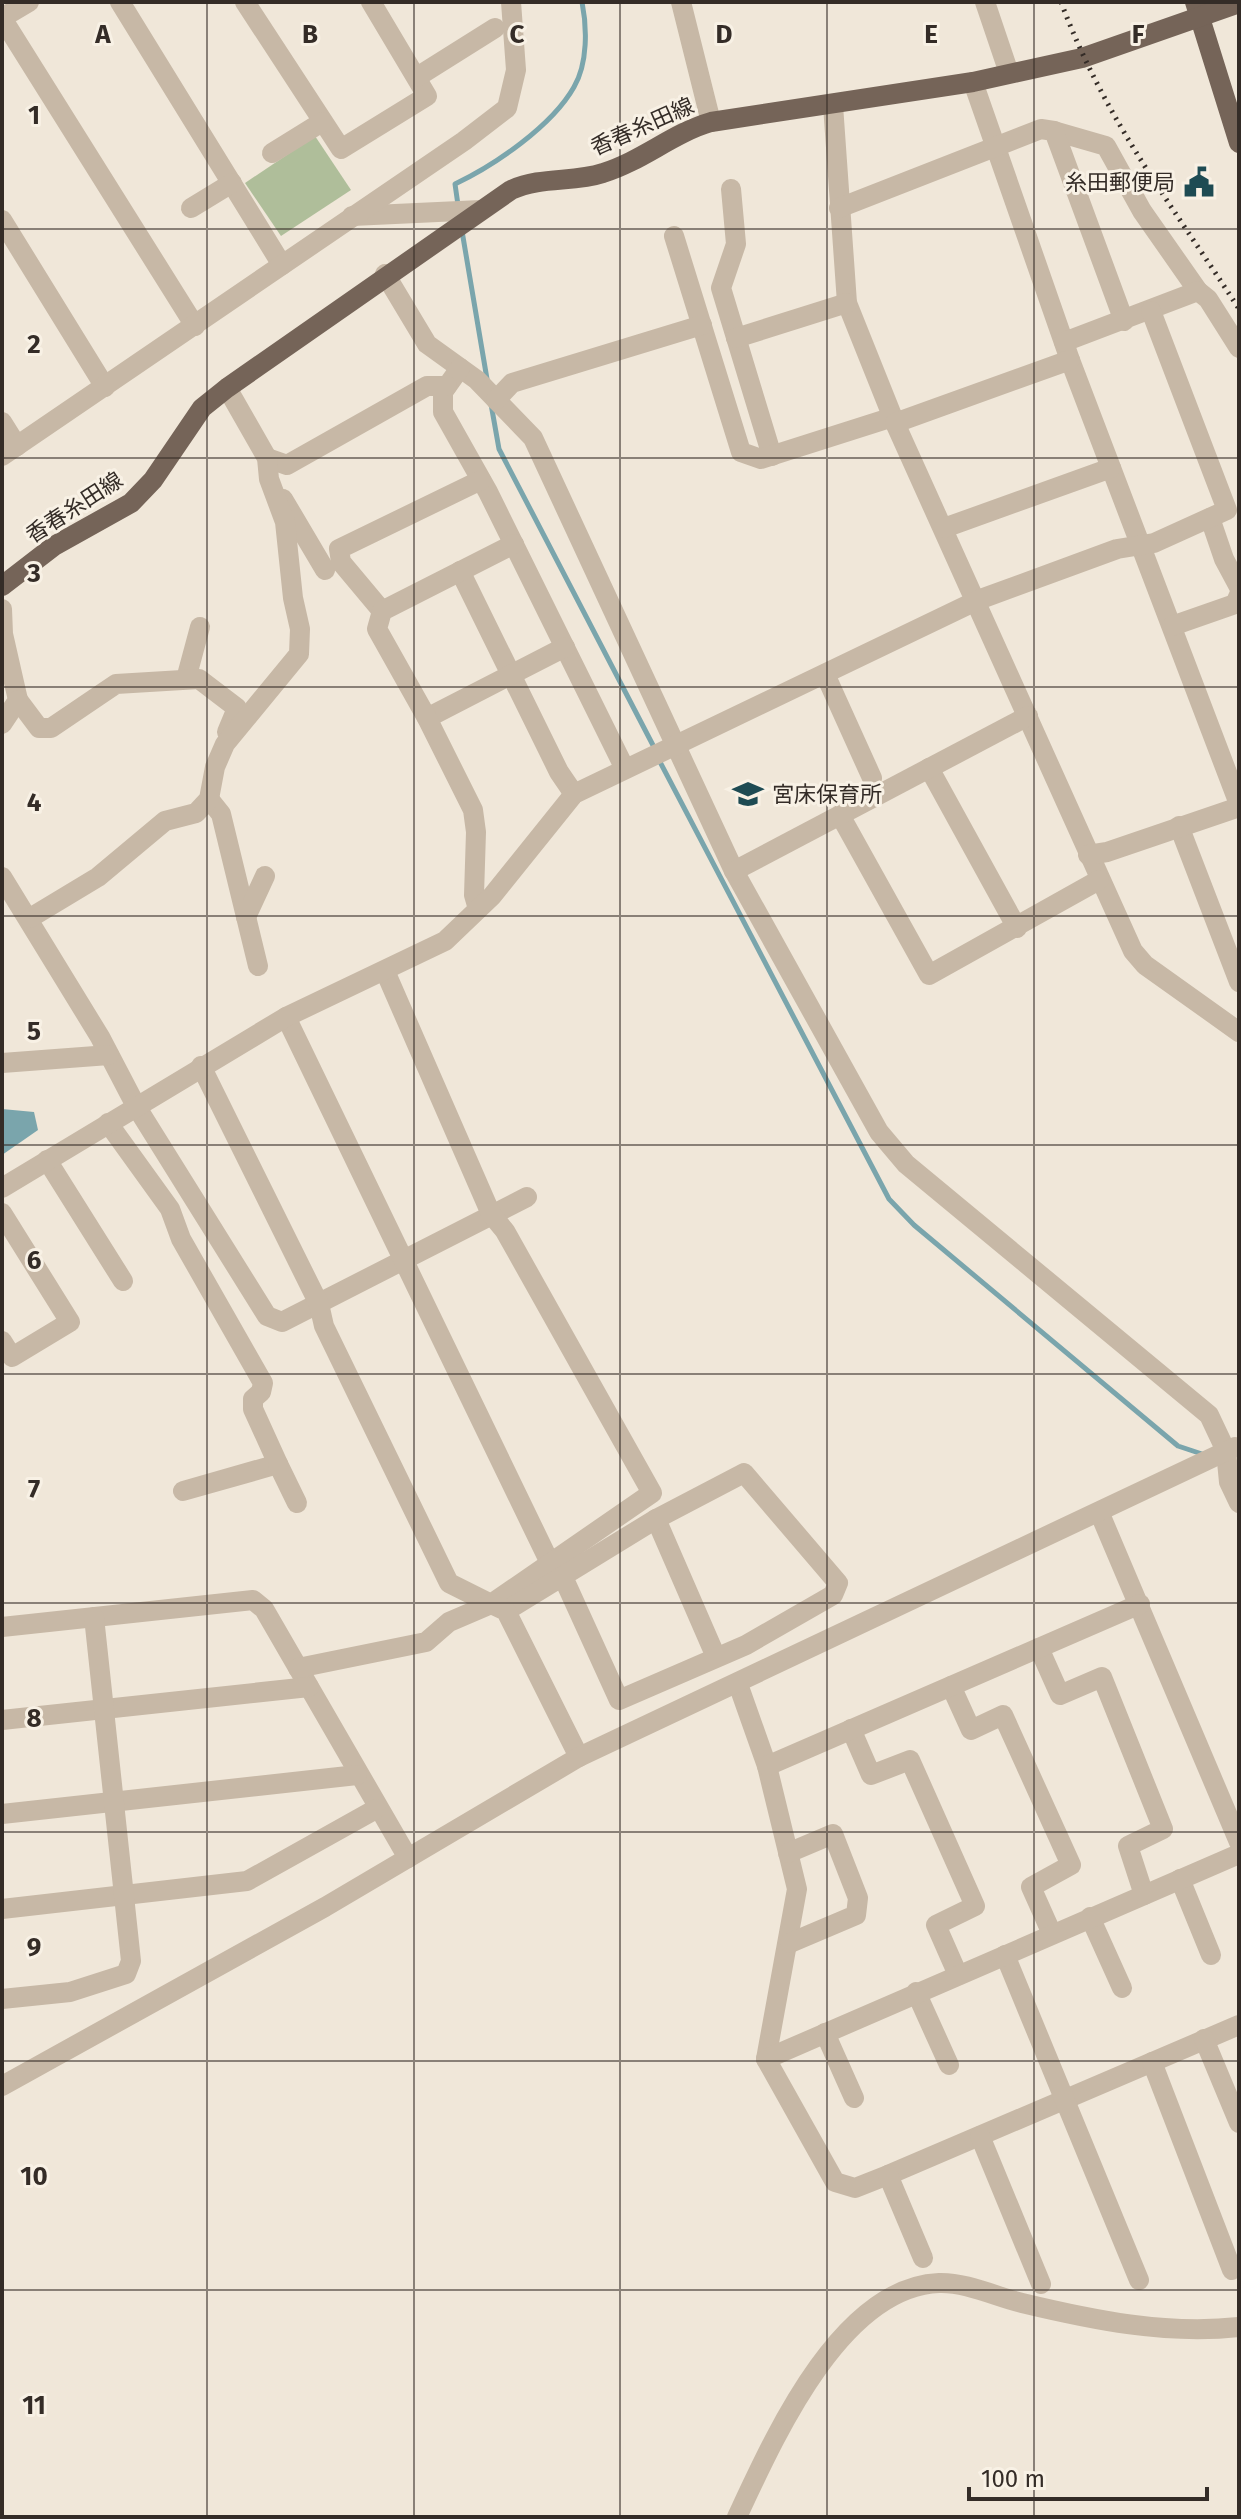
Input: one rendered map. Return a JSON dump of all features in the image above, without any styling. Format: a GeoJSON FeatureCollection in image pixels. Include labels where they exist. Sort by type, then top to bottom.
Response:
{"type":"FeatureCollection","features":[{"type":"Feature","properties":{"kind":"main road","name":"香春糸田線"},"geometry":{"type":"LineString","coordinates":[[3,589],[54,546],[131,503],[153,480],[202,408],[227,388],[385,274],[532,180],[600,174],[625,165],[689,129],[711,122],[973,82],[1082,58],[1205,10],[1239,3]]}},
{"type":"Feature","properties":{"kind":"main road"},"geometry":{"type":"LineString","coordinates":[[1205,10],[1239,143]]}},
{"type":"Feature","properties":{"kind":"street"},"geometry":{"type":"LineString","coordinates":[[29,2],[2,18],[195,326]]}},
{"type":"Feature","properties":{"kind":"street"},"geometry":{"type":"LineString","coordinates":[[120,2],[282,265]]}},
{"type":"Feature","properties":{"kind":"street"},"geometry":{"type":"LineString","coordinates":[[245,2],[341,149],[427,96],[371,2]]}},
{"type":"Feature","properties":{"kind":"street"},"geometry":{"type":"LineString","coordinates":[[2,422],[9,451],[464,141],[507,108],[516,70],[511,2]]}},
{"type":"Feature","properties":{"kind":"street"},"geometry":{"type":"LineString","coordinates":[[681,2],[711,122]]}},
{"type":"Feature","properties":{"kind":"street"},"geometry":{"type":"LineString","coordinates":[[688,29],[695,14],[693,2]]}},
{"type":"Feature","properties":{"kind":"street"},"geometry":{"type":"LineString","coordinates":[[985,2],[1009,73]]}},
{"type":"Feature","properties":{"kind":"street"},"geometry":{"type":"LineString","coordinates":[[417,77],[495,28]]}},
{"type":"Feature","properties":{"kind":"street"},"geometry":{"type":"LineString","coordinates":[[973,82],[1067,351],[1239,806],[1107,852],[1088,855]]}},
{"type":"Feature","properties":{"kind":"street"},"geometry":{"type":"LineString","coordinates":[[833,105],[847,303],[894,420],[978,600],[1099,880],[1133,951],[1145,965],[1239,1032]]}},
{"type":"Feature","properties":{"kind":"street"},"geometry":{"type":"LineString","coordinates":[[272,153],[322,122]]}},
{"type":"Feature","properties":{"kind":"street"},"geometry":{"type":"LineString","coordinates":[[839,208],[1041,129],[1106,146],[1142,211],[1198,291],[1208,299],[1239,348]]}},
{"type":"Feature","properties":{"kind":"street"},"geometry":{"type":"LineString","coordinates":[[1054,131],[1124,321]]}},
{"type":"Feature","properties":{"kind":"street"},"geometry":{"type":"LineString","coordinates":[[191,208],[232,183]]}},
{"type":"Feature","properties":{"kind":"street"},"geometry":{"type":"LineString","coordinates":[[731,189],[736,244],[721,288],[772,456]]}},
{"type":"Feature","properties":{"kind":"street"},"geometry":{"type":"LineString","coordinates":[[352,216],[481,210]]}},
{"type":"Feature","properties":{"kind":"street"},"geometry":{"type":"LineString","coordinates":[[2,220],[105,387]]}},
{"type":"Feature","properties":{"kind":"street"},"geometry":{"type":"LineString","coordinates":[[674,236],[741,452],[761,459],[894,420],[1067,351],[1124,321],[1198,291]]}},
{"type":"Feature","properties":{"kind":"street"},"geometry":{"type":"LineString","coordinates":[[385,274],[427,344],[460,368],[533,438],[734,871],[879,1132],[906,1164],[1209,1415],[1233,1448],[1229,1482],[1239,1503]]}},
{"type":"Feature","properties":{"kind":"street"},"geometry":{"type":"LineString","coordinates":[[736,338],[847,303]]}},
{"type":"Feature","properties":{"kind":"street"},"geometry":{"type":"LineString","coordinates":[[1151,311],[1225,511],[1224,559],[1239,587]]}},
{"type":"Feature","properties":{"kind":"street"},"geometry":{"type":"LineString","coordinates":[[496,400],[512,383],[702,325]]}},
{"type":"Feature","properties":{"kind":"street"},"geometry":{"type":"LineString","coordinates":[[460,368],[443,392],[443,412],[514,544],[624,767]]}},
{"type":"Feature","properties":{"kind":"street"},"geometry":{"type":"LineString","coordinates":[[267,458],[287,465],[427,386],[447,386]]}},
{"type":"Feature","properties":{"kind":"street"},"geometry":{"type":"LineString","coordinates":[[225,744],[299,654],[300,629],[293,598],[285,522],[269,479],[267,458],[227,388]]}},
{"type":"Feature","properties":{"kind":"street"},"geometry":{"type":"LineString","coordinates":[[944,528],[1111,468]]}},
{"type":"Feature","properties":{"kind":"street"},"geometry":{"type":"LineString","coordinates":[[269,479],[299,519],[325,570]]}},
{"type":"Feature","properties":{"kind":"street"},"geometry":{"type":"LineString","coordinates":[[382,611],[341,562],[339,549],[481,480]]}},
{"type":"Feature","properties":{"kind":"street"},"geometry":{"type":"LineString","coordinates":[[2,1188],[286,1017],[445,941],[492,896],[574,794],[624,767],[978,600],[1117,549],[1154,543],[1225,511]]}},
{"type":"Feature","properties":{"kind":"street"},"geometry":{"type":"LineString","coordinates":[[478,909],[474,895],[476,832],[473,810],[427,718],[377,629],[382,611],[514,544]]}},
{"type":"Feature","properties":{"kind":"street"},"geometry":{"type":"LineString","coordinates":[[460,571],[559,772],[574,794]]}},
{"type":"Feature","properties":{"kind":"street"},"geometry":{"type":"LineString","coordinates":[[1172,626],[1235,604],[1239,595]]}},
{"type":"Feature","properties":{"kind":"street"},"geometry":{"type":"LineString","coordinates":[[2,609],[3,634],[18,700],[39,728],[51,728],[116,684],[199,679],[237,708],[215,767],[209,799],[196,813],[165,821],[98,877],[30,918]]}},
{"type":"Feature","properties":{"kind":"street"},"geometry":{"type":"LineString","coordinates":[[186,679],[200,627]]}},
{"type":"Feature","properties":{"kind":"street"},"geometry":{"type":"LineString","coordinates":[[427,718],[565,647]]}},
{"type":"Feature","properties":{"kind":"street"},"geometry":{"type":"LineString","coordinates":[[825,674],[872,778]]}},
{"type":"Feature","properties":{"kind":"street"},"geometry":{"type":"LineString","coordinates":[[2,724],[18,700]]}},
{"type":"Feature","properties":{"kind":"street"},"geometry":{"type":"LineString","coordinates":[[734,871],[1028,716]]}},
{"type":"Feature","properties":{"kind":"street"},"geometry":{"type":"LineString","coordinates":[[929,768],[1017,928]]}},
{"type":"Feature","properties":{"kind":"street"},"geometry":{"type":"LineString","coordinates":[[209,799],[221,814],[258,966]]}},
{"type":"Feature","properties":{"kind":"street"},"geometry":{"type":"LineString","coordinates":[[840,815],[929,975],[1099,880]]}},
{"type":"Feature","properties":{"kind":"street"},"geometry":{"type":"LineString","coordinates":[[1179,826],[1239,982]]}},
{"type":"Feature","properties":{"kind":"street"},"geometry":{"type":"LineString","coordinates":[[246,917],[265,876]]}},
{"type":"Feature","properties":{"kind":"street"},"geometry":{"type":"LineString","coordinates":[[2,877],[30,918],[136,1106],[267,1316],[282,1322],[527,1197]]}},
{"type":"Feature","properties":{"kind":"street"},"geometry":{"type":"LineString","coordinates":[[385,971],[491,1214],[505,1231],[652,1493],[557,1570]]}},
{"type":"Feature","properties":{"kind":"street"},"geometry":{"type":"LineString","coordinates":[[286,1017],[557,1570],[619,1700],[746,1645],[833,1595],[838,1583],[744,1473],[557,1570],[498,1608],[449,1622],[426,1642],[298,1668]]}},
{"type":"Feature","properties":{"kind":"street"},"geometry":{"type":"LineString","coordinates":[[2,1063],[109,1055]]}},
{"type":"Feature","properties":{"kind":"street"},"geometry":{"type":"LineString","coordinates":[[201,1066],[319,1304],[324,1326],[449,1583],[498,1608],[579,1757]]}},
{"type":"Feature","properties":{"kind":"street"},"geometry":{"type":"LineString","coordinates":[[108,1123],[170,1209],[181,1239],[260,1375],[263,1383],[253,1399],[253,1409],[297,1503]]}},
{"type":"Feature","properties":{"kind":"street"},"geometry":{"type":"LineString","coordinates":[[47,1160],[123,1281]]}},
{"type":"Feature","properties":{"kind":"street"},"geometry":{"type":"LineString","coordinates":[[2,1213],[70,1322],[12,1357],[2,1341]]}},
{"type":"Feature","properties":{"kind":"street"},"geometry":{"type":"LineString","coordinates":[[2,2086],[408,1858],[579,1757],[738,1684],[911,1599],[1100,1514],[1233,1448]]}},
{"type":"Feature","properties":{"kind":"street"},"geometry":{"type":"LineString","coordinates":[[183,1491],[278,1464]]}},
{"type":"Feature","properties":{"kind":"street"},"geometry":{"type":"LineString","coordinates":[[1100,1514],[1239,1842]]}},
{"type":"Feature","properties":{"kind":"street"},"geometry":{"type":"LineString","coordinates":[[656,1519],[716,1657]]}},
{"type":"Feature","properties":{"kind":"street"},"geometry":{"type":"LineString","coordinates":[[2,1627],[253,1600],[264,1609],[376,1809],[408,1858]]}},
{"type":"Feature","properties":{"kind":"street"},"geometry":{"type":"LineString","coordinates":[[767,1766],[1140,1604]]}},
{"type":"Feature","properties":{"kind":"street"},"geometry":{"type":"LineString","coordinates":[[2,1999],[70,1992],[126,1974],[131,1961],[94,1617]]}},
{"type":"Feature","properties":{"kind":"street"},"geometry":{"type":"LineString","coordinates":[[1039,1648],[1060,1695],[1102,1677],[1163,1829],[1128,1846],[1144,1895]]}},
{"type":"Feature","properties":{"kind":"street"},"geometry":{"type":"LineString","coordinates":[[738,1684],[767,1766],[797,1889],[790,1943],[766,2059],[835,2182],[855,2188],[1239,2025]]}},
{"type":"Feature","properties":{"kind":"street"},"geometry":{"type":"LineString","coordinates":[[951,1686],[971,1730],[1003,1715],[1071,1865],[1031,1887],[1052,1934]]}},
{"type":"Feature","properties":{"kind":"street"},"geometry":{"type":"LineString","coordinates":[[2,1720],[309,1687]]}},
{"type":"Feature","properties":{"kind":"street"},"geometry":{"type":"LineString","coordinates":[[851,1729],[871,1775],[910,1760],[975,1906],[936,1925],[958,1975]]}},
{"type":"Feature","properties":{"kind":"street"},"geometry":{"type":"LineString","coordinates":[[2,1814],[357,1775]]}},
{"type":"Feature","properties":{"kind":"street"},"geometry":{"type":"LineString","coordinates":[[2,1909],[247,1881],[376,1809]]}},
{"type":"Feature","properties":{"kind":"street"},"geometry":{"type":"LineString","coordinates":[[788,1853],[833,1834],[858,1898],[856,1915],[790,1943]]}},
{"type":"Feature","properties":{"kind":"street"},"geometry":{"type":"LineString","coordinates":[[766,2059],[1239,1854]]}},
{"type":"Feature","properties":{"kind":"street"},"geometry":{"type":"LineString","coordinates":[[1180,1879],[1211,1955]]}},
{"type":"Feature","properties":{"kind":"street"},"geometry":{"type":"LineString","coordinates":[[1090,1917],[1122,1988]]}},
{"type":"Feature","properties":{"kind":"street"},"geometry":{"type":"LineString","coordinates":[[1005,1955],[1139,2280]]}},
{"type":"Feature","properties":{"kind":"street"},"geometry":{"type":"LineString","coordinates":[[916,1992],[949,2065]]}},
{"type":"Feature","properties":{"kind":"street"},"geometry":{"type":"LineString","coordinates":[[825,2033],[854,2098]]}},
{"type":"Feature","properties":{"kind":"street"},"geometry":{"type":"LineString","coordinates":[[1204,2039],[1239,2123]]}},
{"type":"Feature","properties":{"kind":"street"},"geometry":{"type":"LineString","coordinates":[[1152,2062],[1232,2270]]}},
{"type":"Feature","properties":{"kind":"street"},"geometry":{"type":"LineString","coordinates":[[980,2136],[1041,2284]]}},
{"type":"Feature","properties":{"kind":"street"},"geometry":{"type":"LineString","coordinates":[[888,2175],[923,2258]]}},
{"type":"Feature","properties":{"kind":"street"},"geometry":{"type":"LineString","coordinates":[[737,2517],[774,2439],[815,2377],[851,2327],[892,2296],[939,2283],[1088,2319],[1157,2328],[1239,2327]]}},
{"type":"Feature","properties":{"kind":"green space"},"geometry":{"type":"Polygon","coordinates":[[[315,136],[351,190],[281,236],[245,183],[315,136]]]}},
{"type":"Feature","properties":{"kind":"water"},"geometry":{"type":"Polygon","coordinates":[[[2,1109],[34,1112],[38,1130],[2,1155],[2,1109]]]}},
{"type":"Feature","properties":{"kind":"waterway"},"geometry":{"type":"LineString","coordinates":[[458,205],[455,184],[487,166],[537,130],[574,87],[582,67],[585,45],[582,2]]}},
{"type":"Feature","properties":{"kind":"waterway"},"geometry":{"type":"LineString","coordinates":[[462,231],[487,379]]}},
{"type":"Feature","properties":{"kind":"waterway"},"geometry":{"type":"LineString","coordinates":[[491,404],[499,449],[656,751]]}},
{"type":"Feature","properties":{"kind":"waterway"},"geometry":{"type":"LineString","coordinates":[[659,760],[889,1199],[914,1225],[1178,1446],[1202,1454]]}},
{"type":"Feature","properties":{"kind":"railway"},"geometry":{"type":"LineString","coordinates":[[1061,2],[1119,124],[1239,309]]}},
{"type":"Feature","properties":{"kind":"place","name":"糸田郵便局"},"geometry":{"type":"Point","coordinates":[1199,182]}},
{"type":"Feature","properties":{"kind":"place","name":"宮床保育所"},"geometry":{"type":"Point","coordinates":[748,794]}}]}
